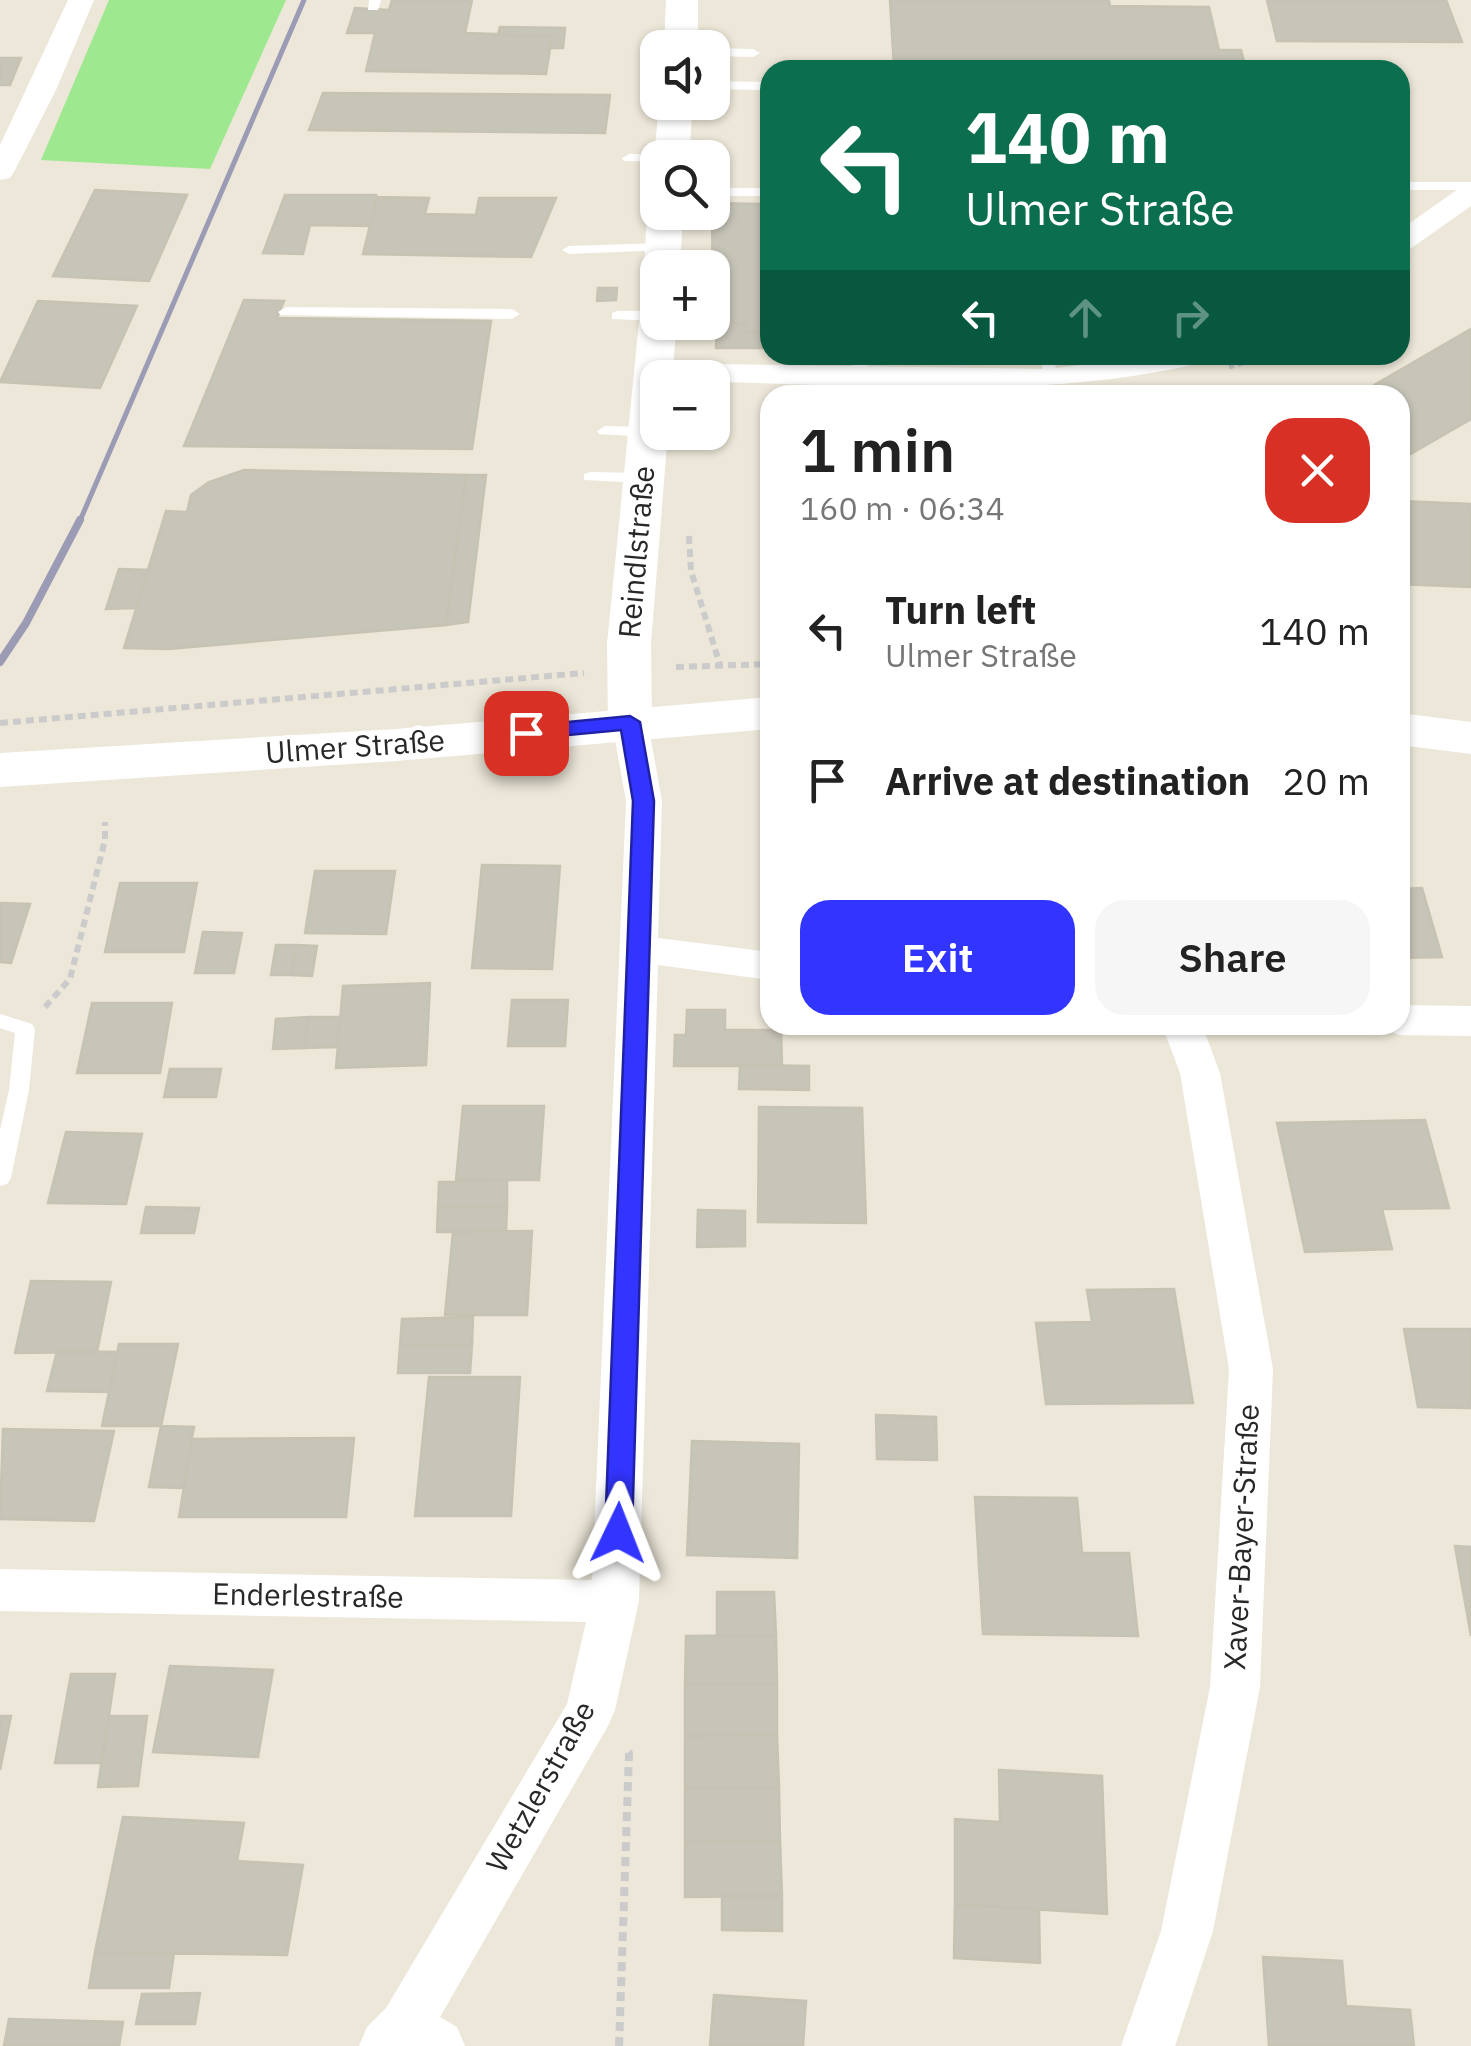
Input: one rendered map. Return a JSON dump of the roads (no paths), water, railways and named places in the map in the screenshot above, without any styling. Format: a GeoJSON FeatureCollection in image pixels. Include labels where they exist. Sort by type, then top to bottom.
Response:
{"type":"FeatureCollection","features":[{"type":"Feature","properties":{"kind":"main road","name":"Ulmer Straße"},"geometry":{"type":"LineString","coordinates":[[0,770],[396,746],[630,722],[760,714]]}},
{"type":"Feature","properties":{"kind":"main road"},"geometry":{"type":"LineString","coordinates":[[1410,730],[1471,738]]}},
{"type":"Feature","properties":{"kind":"street"},"geometry":{"type":"LineString","coordinates":[[1,169],[81,0]]}},
{"type":"Feature","properties":{"kind":"street"},"geometry":{"type":"LineString","coordinates":[[681,30],[682,0]]}},
{"type":"Feature","properties":{"kind":"street"},"geometry":{"type":"LineString","coordinates":[[1410,236],[1471,190]]}},
{"type":"Feature","properties":{"kind":"street"},"geometry":{"type":"LineString","coordinates":[[730,373],[860,376],[1049,366]]}},
{"type":"Feature","properties":{"kind":"street","name":"Reindlstraße"},"geometry":{"type":"LineString","coordinates":[[630,722],[627,670],[646,450]]}},
{"type":"Feature","properties":{"kind":"street","name":"Wetzlerstraße"},"geometry":{"type":"LineString","coordinates":[[410,2040],[590,1710],[616,1602],[644,801],[630,722]]}},
{"type":"Feature","properties":{"kind":"street"},"geometry":{"type":"LineString","coordinates":[[640,950],[760,965]]}},
{"type":"Feature","properties":{"kind":"street"},"geometry":{"type":"LineString","coordinates":[[1410,1020],[1471,1021]]}},
{"type":"Feature","properties":{"kind":"street","name":"Xaver-Bayer-Straße"},"geometry":{"type":"LineString","coordinates":[[1148,2046],[1187,1931],[1234,1686],[1251,1369],[1200,1073],[1186,1035]]}},
{"type":"Feature","properties":{"kind":"street","name":"Enderlestraße"},"geometry":{"type":"LineString","coordinates":[[0,1590],[616,1602]]}},
{"type":"Feature","properties":{"kind":"lane"},"geometry":{"type":"LineString","coordinates":[[730,52],[753,53]]}},
{"type":"Feature","properties":{"kind":"lane"},"geometry":{"type":"LineString","coordinates":[[730,85],[760,86]]}},
{"type":"Feature","properties":{"kind":"lane"},"geometry":{"type":"LineString","coordinates":[[629,158],[640,158]]}},
{"type":"Feature","properties":{"kind":"lane"},"geometry":{"type":"LineString","coordinates":[[1410,187],[1471,190]]}},
{"type":"Feature","properties":{"kind":"lane"},"geometry":{"type":"LineString","coordinates":[[730,192],[760,192]]}},
{"type":"Feature","properties":{"kind":"lane"},"geometry":{"type":"LineString","coordinates":[[569,250],[663,242]]}},
{"type":"Feature","properties":{"kind":"lane"},"geometry":{"type":"LineString","coordinates":[[286,312],[512,314]]}},
{"type":"Feature","properties":{"kind":"lane"},"geometry":{"type":"LineString","coordinates":[[616,316],[640,318]]}},
{"type":"Feature","properties":{"kind":"lane"},"geometry":{"type":"LineString","coordinates":[[606,431],[640,432]]}},
{"type":"Feature","properties":{"kind":"lane"},"geometry":{"type":"LineString","coordinates":[[590,478],[644,478]]}},
{"type":"Feature","properties":{"kind":"lane"},"geometry":{"type":"LineString","coordinates":[[0,1021],[26,1030],[19,1090],[0,1178]]}},
{"type":"Feature","properties":{"kind":"railway"},"geometry":{"type":"LineString","coordinates":[[79,523],[304,0]]}},
{"type":"Feature","properties":{"kind":"railway"},"geometry":{"type":"LineString","coordinates":[[0,662],[26,623],[80,520]]}}]}
